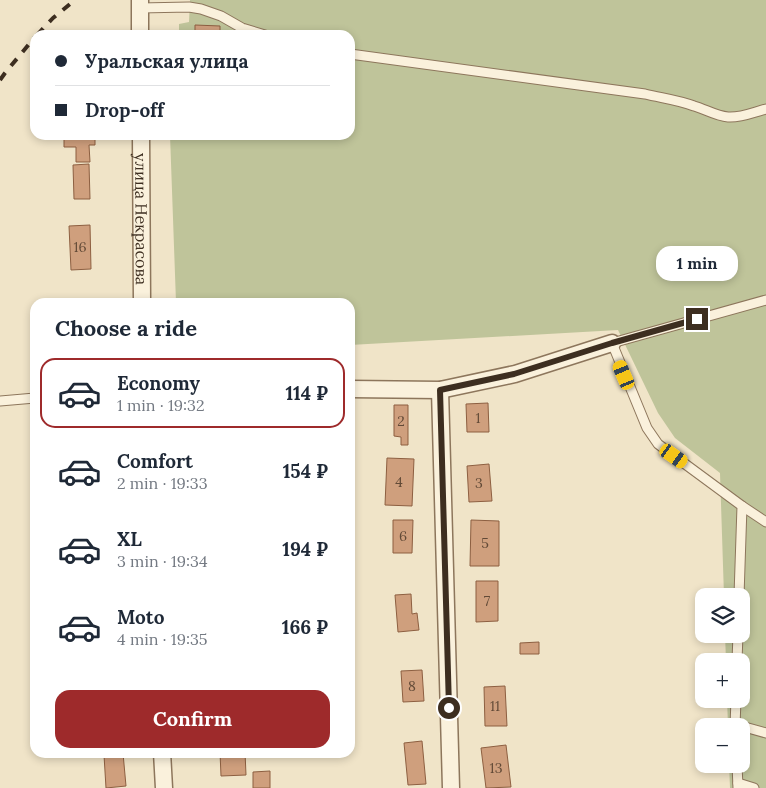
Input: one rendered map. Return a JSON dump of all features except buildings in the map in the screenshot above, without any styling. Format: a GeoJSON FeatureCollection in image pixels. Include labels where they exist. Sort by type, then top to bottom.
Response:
{"type":"FeatureCollection","features":[{"type":"Feature","properties":{"kind":"street"},"geometry":{"type":"LineString","coordinates":[[140,4],[140,30]]}},
{"type":"Feature","properties":{"kind":"street","name":"улица Некрасова"},"geometry":{"type":"LineString","coordinates":[[141,140],[142,298]]}},
{"type":"Feature","properties":{"kind":"street"},"geometry":{"type":"LineString","coordinates":[[355,388],[440,390],[514,374],[612,343]]}},
{"type":"Feature","properties":{"kind":"street"},"geometry":{"type":"LineString","coordinates":[[440,390],[451,788]]}},
{"type":"Feature","properties":{"kind":"street"},"geometry":{"type":"LineString","coordinates":[[162,758],[164,788]]}},
{"type":"Feature","properties":{"kind":"lane"},"geometry":{"type":"LineString","coordinates":[[140,4],[201,9],[221,16],[249,30]]}},
{"type":"Feature","properties":{"kind":"lane"},"geometry":{"type":"LineString","coordinates":[[355,55],[644,94],[687,104],[727,117],[737,117],[766,109]]}},
{"type":"Feature","properties":{"kind":"lane"},"geometry":{"type":"LineString","coordinates":[[766,300],[612,343],[647,428],[658,444],[766,522]]}},
{"type":"Feature","properties":{"kind":"lane"},"geometry":{"type":"LineString","coordinates":[[0,401],[30,398]]}},
{"type":"Feature","properties":{"kind":"lane"},"geometry":{"type":"LineString","coordinates":[[739,588],[742,506]]}},
{"type":"Feature","properties":{"kind":"lane"},"geometry":{"type":"LineString","coordinates":[[750,729],[766,733]]}},
{"type":"Feature","properties":{"kind":"lane"},"geometry":{"type":"LineString","coordinates":[[737,773],[738,786],[754,788]]}},
{"type":"Feature","properties":{"kind":"green space"},"geometry":{"type":"Polygon","coordinates":[[[190,0],[766,0],[766,788],[730,788],[729,773],[750,773],[750,718],[728,718],[727,708],[750,708],[750,653],[726,653],[725,643],[750,643],[750,588],[724,588],[720,473],[675,438],[658,413],[618,330],[355,345],[355,298],[176,298],[170,140],[355,140],[355,30],[179,30],[179,24],[189,22],[190,0]]]}},
{"type":"Feature","properties":{"kind":"railway"},"geometry":{"type":"LineString","coordinates":[[42,30],[75,0]]}},
{"type":"Feature","properties":{"kind":"railway"},"geometry":{"type":"LineString","coordinates":[[0,80],[30,43]]}},
{"type":"Feature","properties":{"kind":"route"},"geometry":{"type":"LineString","coordinates":[[449,708],[440,390],[514,374],[697,319]]}}]}
